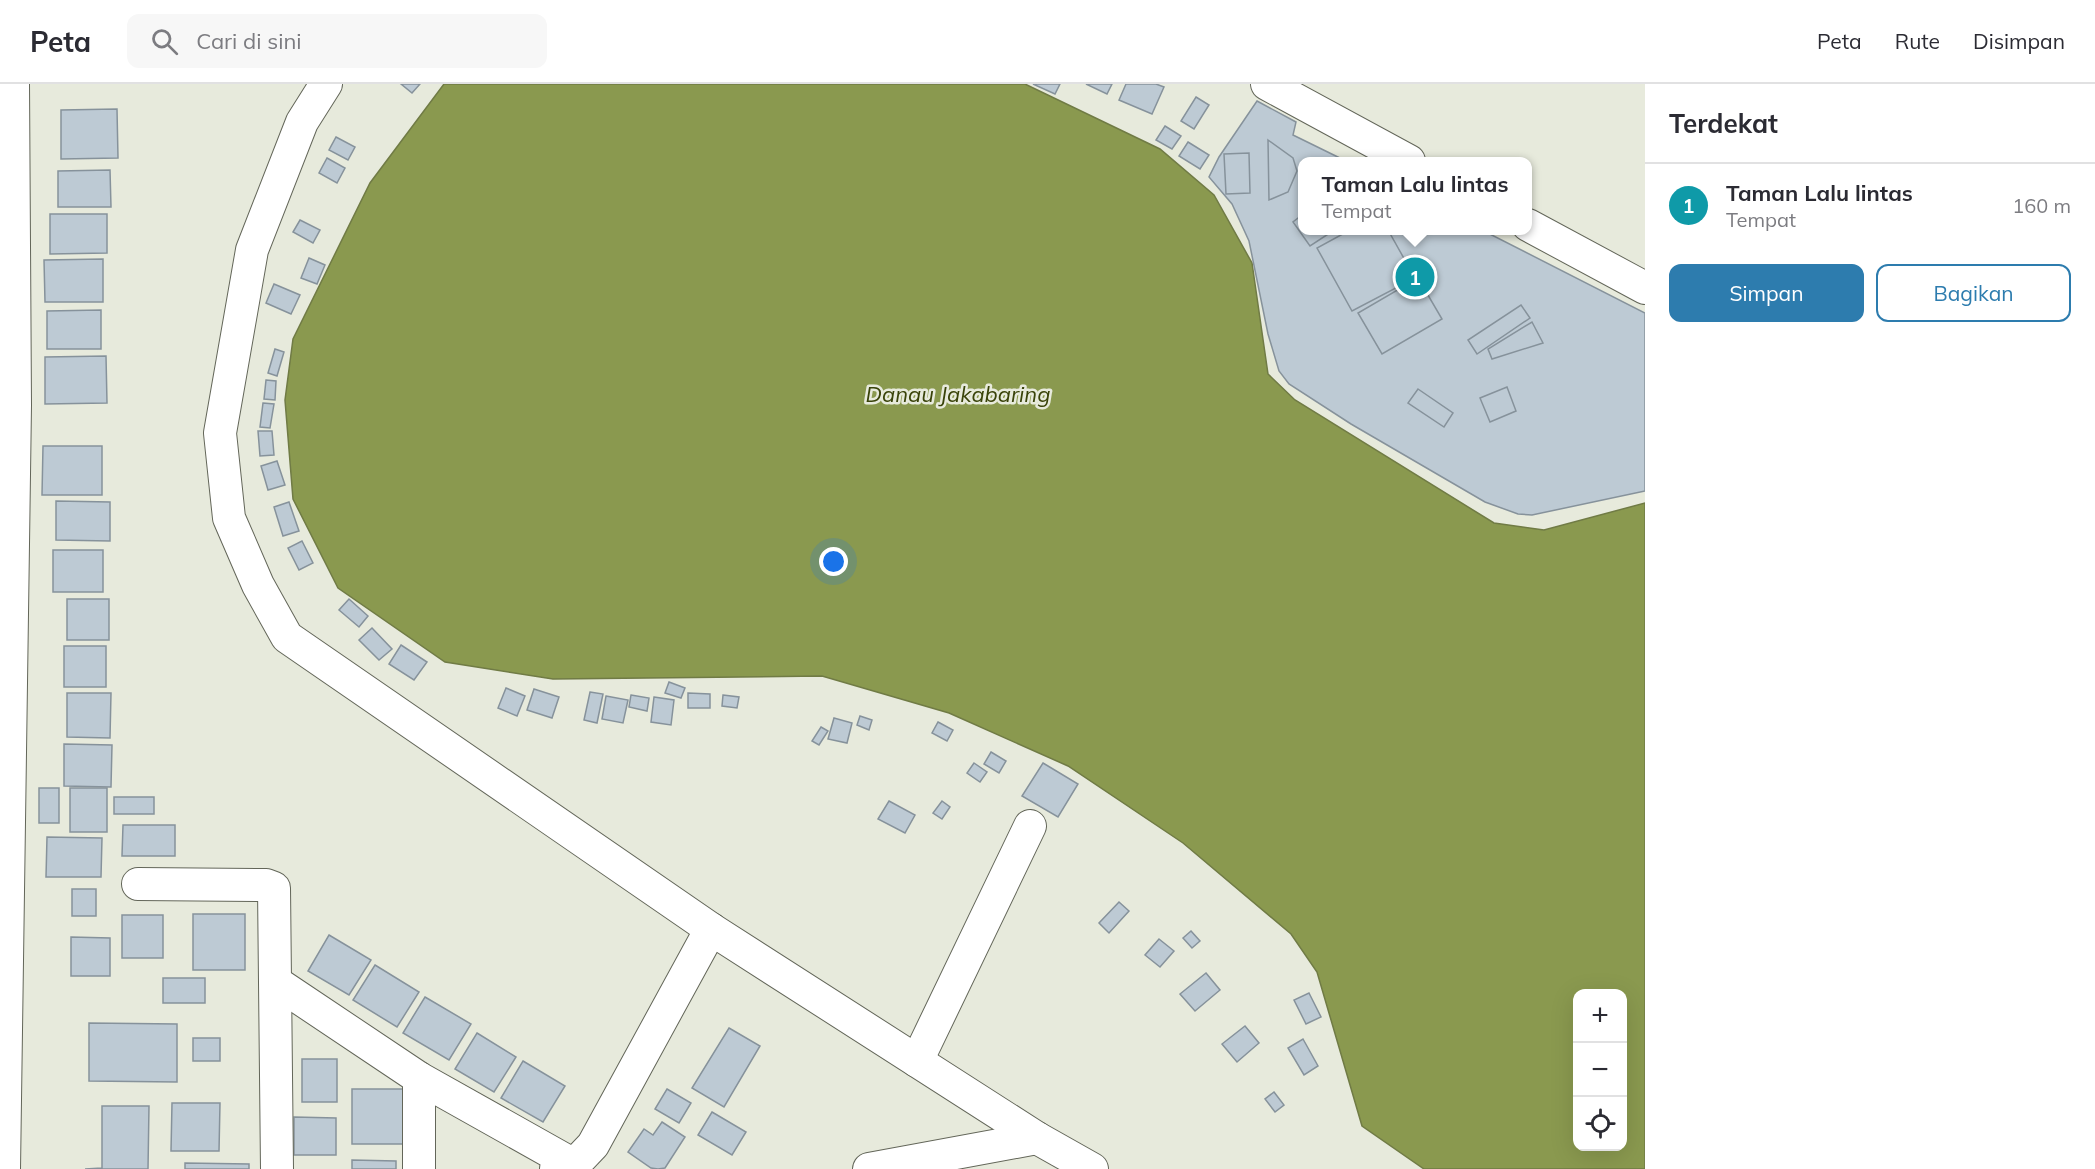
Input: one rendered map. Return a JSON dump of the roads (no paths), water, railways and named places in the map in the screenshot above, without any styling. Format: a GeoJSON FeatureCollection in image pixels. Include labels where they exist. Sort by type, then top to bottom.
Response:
{"type":"FeatureCollection","features":[{"type":"Feature","properties":{"kind":"street"},"geometry":{"type":"LineString","coordinates":[[4,1169],[3,967],[13,84]]}},
{"type":"Feature","properties":{"kind":"street"},"geometry":{"type":"LineString","coordinates":[[326,84],[302,122],[252,250],[220,433],[229,518],[258,585],[287,637],[711,929],[1037,1138],[1092,1169]]}},
{"type":"Feature","properties":{"kind":"street"},"geometry":{"type":"LineString","coordinates":[[1267,84],[1400,157]]}},
{"type":"Feature","properties":{"kind":"street"},"geometry":{"type":"LineString","coordinates":[[1532,228],[1645,288]]}},
{"type":"Feature","properties":{"kind":"street"},"geometry":{"type":"LineString","coordinates":[[917,1061],[1030,826]]}},
{"type":"Feature","properties":{"kind":"street"},"geometry":{"type":"LineString","coordinates":[[138,884],[266,885],[274,888],[277,983],[277,1169]]}},
{"type":"Feature","properties":{"kind":"street"},"geometry":{"type":"LineString","coordinates":[[277,983],[419,1078],[565,1167],[593,1145],[711,929]]}},
{"type":"Feature","properties":{"kind":"street"},"geometry":{"type":"LineString","coordinates":[[419,1078],[419,1169]]}},
{"type":"Feature","properties":{"kind":"street"},"geometry":{"type":"LineString","coordinates":[[869,1169],[1037,1138]]}},
{"type":"Feature","properties":{"kind":"water","name":"Danau Jakabaring"},"geometry":{"type":"Polygon","coordinates":[[[444,84],[1025,84],[1160,149],[1214,195],[1252,263],[1268,374],[1295,400],[1494,523],[1544,530],[1645,503],[1645,1169],[1424,1169],[1362,1126],[1317,972],[1291,934],[1183,843],[1068,766],[949,713],[822,676],[553,679],[445,662],[338,588],[293,499],[285,400],[293,339],[370,183],[444,84]]]}},
{"type":"Feature","properties":{"kind":"place","name":"Taman Lalu lintas"},"geometry":{"type":"Point","coordinates":[1415,277]}}]}
